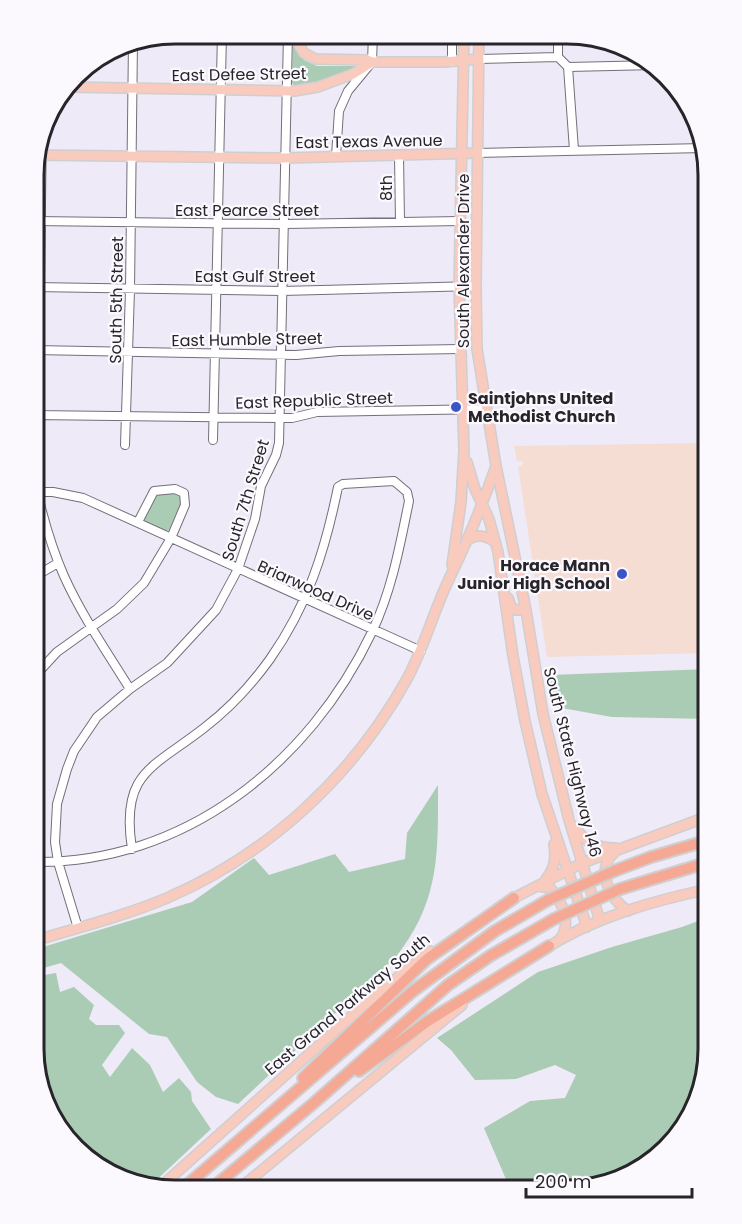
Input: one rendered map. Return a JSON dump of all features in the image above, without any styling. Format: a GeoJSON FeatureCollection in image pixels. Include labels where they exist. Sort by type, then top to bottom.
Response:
{"type":"FeatureCollection","features":[{"type":"Feature","properties":{"kind":"highway","name":"East Grand Parkway South"},"geometry":{"type":"LineString","coordinates":[[193,1180],[440,969],[495,931],[549,900],[614,871],[698,843]]}},
{"type":"Feature","properties":{"kind":"highway"},"geometry":{"type":"LineString","coordinates":[[222,1180],[456,979],[490,956],[554,919],[620,889],[698,865]]}},
{"type":"Feature","properties":{"kind":"highway"},"geometry":{"type":"LineString","coordinates":[[280,1105],[305,1074],[332,1047],[427,959],[514,898]]}},
{"type":"Feature","properties":{"kind":"highway"},"geometry":{"type":"LineString","coordinates":[[315,1102],[428,1021],[549,946]]}},
{"type":"Feature","properties":{"kind":"main road"},"geometry":{"type":"LineString","coordinates":[[299,44],[304,53],[316,60],[367,60],[372,62]]}},
{"type":"Feature","properties":{"kind":"main road","name":"South Alexander Drive"},"geometry":{"type":"LineString","coordinates":[[451,574],[462,502],[464,450],[459,286],[464,44]]}},
{"type":"Feature","properties":{"kind":"main road","name":"South Alexander Drive"},"geometry":{"type":"LineString","coordinates":[[44,938],[142,907],[176,893],[240,858],[282,829],[319,796],[358,753],[388,710],[421,651],[451,574],[483,504],[496,466],[477,349],[479,44]]}},
{"type":"Feature","properties":{"kind":"main road","name":"East Defee Street"},"geometry":{"type":"LineString","coordinates":[[77,88],[294,91],[318,87],[353,74],[372,62],[452,62],[478,59]]}},
{"type":"Feature","properties":{"kind":"main road","name":"East Texas Avenue"},"geometry":{"type":"LineString","coordinates":[[45,155],[285,158],[477,153]]}},
{"type":"Feature","properties":{"kind":"main road","name":"South State Highway 146"},"geometry":{"type":"LineString","coordinates":[[464,450],[475,489],[489,519],[495,542],[525,721],[542,794],[587,927]]}},
{"type":"Feature","properties":{"kind":"main road","name":"South State Highway 146"},"geometry":{"type":"LineString","coordinates":[[496,466],[526,610],[539,695],[569,820],[600,921]]}},
{"type":"Feature","properties":{"kind":"main road"},"geometry":{"type":"LineString","coordinates":[[467,540],[481,536],[495,542]]}},
{"type":"Feature","properties":{"kind":"main road"},"geometry":{"type":"LineString","coordinates":[[503,585],[511,607],[516,610],[526,610]]}},
{"type":"Feature","properties":{"kind":"main road"},"geometry":{"type":"LineString","coordinates":[[569,820],[583,839],[591,844],[621,848]]}},
{"type":"Feature","properties":{"kind":"main road","name":"East Grand Parkway South"},"geometry":{"type":"LineString","coordinates":[[169,1180],[413,963],[474,921],[539,884],[582,863],[698,820]]}},
{"type":"Feature","properties":{"kind":"main road"},"geometry":{"type":"LineString","coordinates":[[552,827],[555,862],[552,872],[539,884],[550,888],[561,904],[565,929],[560,939]]}},
{"type":"Feature","properties":{"kind":"main road"},"geometry":{"type":"LineString","coordinates":[[621,848],[607,860],[604,868],[615,901],[628,911]]}},
{"type":"Feature","properties":{"kind":"main road"},"geometry":{"type":"LineString","coordinates":[[250,1180],[450,1014],[549,946],[600,921],[698,892]]}},
{"type":"Feature","properties":{"kind":"street"},"geometry":{"type":"LineString","coordinates":[[213,440],[222,44]]}},
{"type":"Feature","properties":{"kind":"street","name":"South 7th Street"},"geometry":{"type":"LineString","coordinates":[[78,928],[58,862],[54,835],[57,804],[70,760],[97,717],[130,689],[167,663],[216,610],[238,569],[255,519],[261,486],[276,455],[279,443],[288,44]]}},
{"type":"Feature","properties":{"kind":"street"},"geometry":{"type":"LineString","coordinates":[[336,156],[338,120],[342,104],[352,85],[372,62],[373,44]]}},
{"type":"Feature","properties":{"kind":"street"},"geometry":{"type":"LineString","coordinates":[[452,44],[452,62]]}},
{"type":"Feature","properties":{"kind":"street"},"geometry":{"type":"LineString","coordinates":[[558,44],[558,57],[568,67],[574,150]]}},
{"type":"Feature","properties":{"kind":"street","name":"South 5th Street"},"geometry":{"type":"LineString","coordinates":[[125,445],[130,290],[133,50]]}},
{"type":"Feature","properties":{"kind":"street"},"geometry":{"type":"LineString","coordinates":[[478,59],[558,57]]}},
{"type":"Feature","properties":{"kind":"street"},"geometry":{"type":"LineString","coordinates":[[568,67],[638,65]]}},
{"type":"Feature","properties":{"kind":"street","name":"East Texas Avenue"},"geometry":{"type":"LineString","coordinates":[[477,153],[696,148]]}},
{"type":"Feature","properties":{"kind":"street","name":"8th"},"geometry":{"type":"LineString","coordinates":[[399,154],[400,222]]}},
{"type":"Feature","properties":{"kind":"street","name":"East Pearce Street"},"geometry":{"type":"LineString","coordinates":[[44,221],[285,224],[460,220]]}},
{"type":"Feature","properties":{"kind":"street","name":"East Gulf Street"},"geometry":{"type":"LineString","coordinates":[[44,287],[282,291],[476,286]]}},
{"type":"Feature","properties":{"kind":"street","name":"East Humble Street"},"geometry":{"type":"LineString","coordinates":[[44,350],[296,355],[339,351],[461,349]]}},
{"type":"Feature","properties":{"kind":"street","name":"East Republic Street"},"geometry":{"type":"LineString","coordinates":[[44,415],[292,418],[317,412],[487,408]]}},
{"type":"Feature","properties":{"kind":"street"},"geometry":{"type":"LineString","coordinates":[[44,862],[102,857],[132,849],[204,818],[247,790],[279,762],[325,710],[350,672],[373,630],[395,572],[410,501],[407,492],[394,481],[343,484],[338,487],[326,543],[306,599],[290,629],[268,662],[237,699],[206,727],[156,761],[147,770],[131,804],[129,824],[132,849]]}},
{"type":"Feature","properties":{"kind":"street"},"geometry":{"type":"LineString","coordinates":[[44,666],[57,652],[117,609],[144,583],[171,538],[185,505],[184,493],[175,489],[154,491],[138,522]]}},
{"type":"Feature","properties":{"kind":"street","name":"Briarwood Drive"},"geometry":{"type":"LineString","coordinates":[[44,492],[83,498],[421,651]]}},
{"type":"Feature","properties":{"kind":"street"},"geometry":{"type":"LineString","coordinates":[[44,522],[58,563],[76,600],[130,689]]}},
{"type":"Feature","properties":{"kind":"street"},"geometry":{"type":"LineString","coordinates":[[44,572],[58,563]]}},
{"type":"Feature","properties":{"kind":"shaded area","name":"Horace Mann Junior High School"},"geometry":{"type":"Polygon","coordinates":[[[699,443],[698,653],[547,657],[518,466],[522,466],[523,461],[517,461],[514,446],[699,443]]]}},
{"type":"Feature","properties":{"kind":"green space"},"geometry":{"type":"Polygon","coordinates":[[[293,44],[304,60],[317,66],[355,66],[354,70],[316,83],[295,86],[292,83],[293,44]]]}},
{"type":"Feature","properties":{"kind":"green space"},"geometry":{"type":"Polygon","coordinates":[[[697,464],[699,464],[699,534],[697,464]]]}},
{"type":"Feature","properties":{"kind":"green space"},"geometry":{"type":"Polygon","coordinates":[[[176,492],[180,495],[181,503],[169,530],[165,531],[145,522],[144,518],[155,495],[176,492]]]}},
{"type":"Feature","properties":{"kind":"green space"},"geometry":{"type":"Polygon","coordinates":[[[698,669],[698,719],[612,717],[556,707],[551,696],[550,675],[698,669]]]}},
{"type":"Feature","properties":{"kind":"green space"},"geometry":{"type":"Polygon","coordinates":[[[438,785],[438,834],[433,876],[421,917],[410,937],[395,958],[238,1104],[216,1097],[197,1082],[167,1037],[149,1034],[61,963],[44,968],[44,947],[192,902],[254,858],[269,875],[335,854],[349,872],[405,859],[407,833],[438,785]]]}},
{"type":"Feature","properties":{"kind":"green space"},"geometry":{"type":"Polygon","coordinates":[[[698,921],[698,1058],[692,1092],[676,1122],[666,1136],[647,1153],[618,1171],[585,1179],[506,1180],[484,1128],[530,1101],[565,1098],[576,1075],[555,1065],[516,1079],[475,1080],[451,1050],[437,1038],[538,972],[698,921]]]}},
{"type":"Feature","properties":{"kind":"green space"},"geometry":{"type":"Polygon","coordinates":[[[56,973],[60,992],[74,987],[94,1005],[89,1019],[96,1025],[119,1025],[125,1033],[102,1065],[110,1077],[132,1048],[150,1065],[163,1092],[179,1078],[191,1092],[192,1101],[211,1129],[158,1179],[124,1171],[109,1163],[82,1142],[61,1115],[53,1100],[45,1067],[44,975],[56,973]]]}},
{"type":"Feature","properties":{"kind":"place","name":"Saintjohns United Methodist Church"},"geometry":{"type":"Point","coordinates":[456,407]}},
{"type":"Feature","properties":{"kind":"place","name":"Horace Mann Junior High School"},"geometry":{"type":"Point","coordinates":[622,574]}}]}
